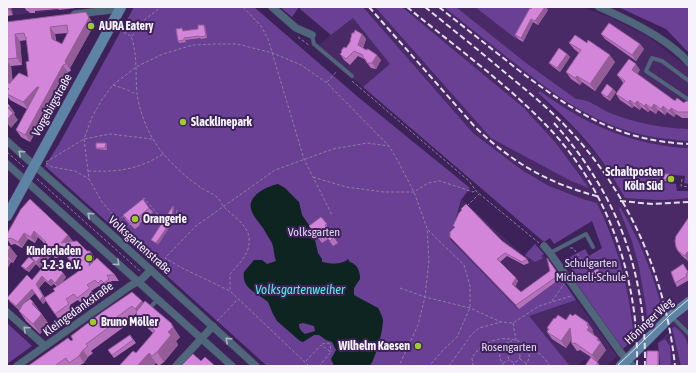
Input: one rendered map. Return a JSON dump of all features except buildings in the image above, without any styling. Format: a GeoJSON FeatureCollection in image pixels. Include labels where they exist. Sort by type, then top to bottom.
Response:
{"type":"FeatureCollection","features":[{"type":"Feature","properties":{"kind":"main road","name":"Vorgebirgstraße"},"geometry":{"type":"LineString","coordinates":[[7,216],[36,168],[121,8]]}},
{"type":"Feature","properties":{"kind":"main road","name":"Höninger Weg"},"geometry":{"type":"LineString","coordinates":[[618,366],[627,364],[671,316],[689,302]]}},
{"type":"Feature","properties":{"kind":"street"},"geometry":{"type":"LineString","coordinates":[[272,7],[296,28],[312,35]]}},
{"type":"Feature","properties":{"kind":"street"},"geometry":{"type":"LineString","coordinates":[[599,7],[640,26],[664,42],[689,63]]}},
{"type":"Feature","properties":{"kind":"street"},"geometry":{"type":"LineString","coordinates":[[69,15],[121,8]]}},
{"type":"Feature","properties":{"kind":"street","name":"Volksgartenstraße"},"geometry":{"type":"LineString","coordinates":[[7,141],[148,273],[213,326],[256,366]]}},
{"type":"Feature","properties":{"kind":"street","name":"Volksgartenstraße"},"geometry":{"type":"LineString","coordinates":[[7,164],[36,168],[137,281],[232,366]]}},
{"type":"Feature","properties":{"kind":"street"},"geometry":{"type":"LineString","coordinates":[[544,246],[580,294],[627,364]]}},
{"type":"Feature","properties":{"kind":"street","name":"Kleingedankstraße"},"geometry":{"type":"LineString","coordinates":[[16,366],[148,273]]}},
{"type":"Feature","properties":{"kind":"street"},"geometry":{"type":"LineString","coordinates":[[7,312],[45,346]]}},
{"type":"Feature","properties":{"kind":"street"},"geometry":{"type":"LineString","coordinates":[[176,366],[213,326]]}},
{"type":"Feature","properties":{"kind":"lane"},"geometry":{"type":"LineString","coordinates":[[312,35],[314,44],[351,78]]}},
{"type":"Feature","properties":{"kind":"lane"},"geometry":{"type":"LineString","coordinates":[[689,81],[662,61],[652,58],[646,71],[689,100]]}},
{"type":"Feature","properties":{"kind":"lane"},"geometry":{"type":"LineString","coordinates":[[550,253],[586,234],[593,247]]}},
{"type":"Feature","properties":{"kind":"lane"},"geometry":{"type":"LineString","coordinates":[[148,311],[158,299]]}},
{"type":"Feature","properties":{"kind":"lane"},"geometry":{"type":"LineString","coordinates":[[671,316],[689,333]]}},
{"type":"Feature","properties":{"kind":"path"},"geometry":{"type":"LineString","coordinates":[[131,36],[143,21],[161,7]]}},
{"type":"Feature","properties":{"kind":"path"},"geometry":{"type":"LineString","coordinates":[[243,7],[261,26],[268,39],[304,159],[332,215]]}},
{"type":"Feature","properties":{"kind":"path"},"geometry":{"type":"LineString","coordinates":[[111,25],[131,36],[136,49],[137,94],[144,120],[152,139],[179,170],[200,187],[218,198],[224,207],[247,231],[250,238],[247,251],[243,260],[230,274],[230,291]]}},
{"type":"Feature","properties":{"kind":"path"},"geometry":{"type":"LineString","coordinates":[[298,36],[309,46]]}},
{"type":"Feature","properties":{"kind":"path"},"geometry":{"type":"LineString","coordinates":[[128,212],[118,220],[102,202],[89,179],[84,139],[92,117],[103,98],[113,85],[136,67],[163,54],[193,45],[236,44],[273,53],[301,65],[327,83],[389,146],[414,192],[427,228],[429,260],[425,297],[418,325],[399,366]]}},
{"type":"Feature","properties":{"kind":"path"},"geometry":{"type":"LineString","coordinates":[[327,83],[337,70]]}},
{"type":"Feature","properties":{"kind":"path"},"geometry":{"type":"LineString","coordinates":[[351,78],[469,181],[476,191],[532,239],[544,246]]}},
{"type":"Feature","properties":{"kind":"path"},"geometry":{"type":"LineString","coordinates":[[113,85],[137,94]]}},
{"type":"Feature","properties":{"kind":"path"},"geometry":{"type":"LineString","coordinates":[[36,168],[84,139],[110,134],[152,139]]}},
{"type":"Feature","properties":{"kind":"path"},"geometry":{"type":"LineString","coordinates":[[309,366],[230,291],[180,267],[165,258],[196,226],[276,170],[333,149],[367,143],[389,146]]}},
{"type":"Feature","properties":{"kind":"path"},"geometry":{"type":"LineString","coordinates":[[7,152],[36,168],[148,273]]}},
{"type":"Feature","properties":{"kind":"path"},"geometry":{"type":"LineString","coordinates":[[88,171],[120,171],[134,168],[150,163],[164,154]]}},
{"type":"Feature","properties":{"kind":"path"},"geometry":{"type":"LineString","coordinates":[[36,168],[52,166],[75,171],[89,179]]}},
{"type":"Feature","properties":{"kind":"path"},"geometry":{"type":"LineString","coordinates":[[313,177],[346,187],[384,192],[414,192],[428,183],[440,181],[473,192],[476,191]]}},
{"type":"Feature","properties":{"kind":"path"},"geometry":{"type":"LineString","coordinates":[[682,179],[681,186],[689,187]]}},
{"type":"Feature","properties":{"kind":"path"},"geometry":{"type":"LineString","coordinates":[[465,209],[480,194]]}},
{"type":"Feature","properties":{"kind":"path"},"geometry":{"type":"LineString","coordinates":[[141,201],[144,198],[160,217],[168,220],[176,220],[177,209]]}},
{"type":"Feature","properties":{"kind":"path"},"geometry":{"type":"LineString","coordinates":[[125,228],[130,224]]}},
{"type":"Feature","properties":{"kind":"path"},"geometry":{"type":"LineString","coordinates":[[427,228],[464,265],[470,286],[470,308],[458,337],[443,350],[431,364],[432,366]]}},
{"type":"Feature","properties":{"kind":"path"},"geometry":{"type":"LineString","coordinates":[[564,246],[571,249],[574,248],[592,274]]}},
{"type":"Feature","properties":{"kind":"path"},"geometry":{"type":"LineString","coordinates":[[552,302],[568,277]]}},
{"type":"Feature","properties":{"kind":"path"},"geometry":{"type":"LineString","coordinates":[[400,288],[425,297],[470,308],[501,322],[513,323],[539,306],[580,294]]}},
{"type":"Feature","properties":{"kind":"path"},"geometry":{"type":"LineString","coordinates":[[213,326],[238,299]]}},
{"type":"Feature","properties":{"kind":"path"},"geometry":{"type":"LineString","coordinates":[[449,366],[472,334],[480,328],[501,322]]}},
{"type":"Feature","properties":{"kind":"path"},"geometry":{"type":"LineString","coordinates":[[509,353],[514,350],[516,340],[513,323]]}},
{"type":"Feature","properties":{"kind":"path"},"geometry":{"type":"LineString","coordinates":[[473,366],[472,358],[475,352],[492,340],[502,339],[521,342],[542,356],[549,366]]}},
{"type":"Feature","properties":{"kind":"path"},"geometry":{"type":"LineString","coordinates":[[504,366],[499,356],[501,348],[506,343],[516,340]]}},
{"type":"Feature","properties":{"kind":"path"},"geometry":{"type":"LineString","coordinates":[[521,342],[527,348],[529,358],[525,366]]}},
{"type":"Feature","properties":{"kind":"path"},"geometry":{"type":"LineString","coordinates":[[305,362],[321,344],[330,344],[331,352],[319,366]]}},
{"type":"Feature","properties":{"kind":"path"},"geometry":{"type":"LineString","coordinates":[[321,344],[331,352]]}},
{"type":"Feature","properties":{"kind":"path"},"geometry":{"type":"LineString","coordinates":[[501,348],[509,353]]}},
{"type":"Feature","properties":{"kind":"path"},"geometry":{"type":"LineString","coordinates":[[513,366],[514,362],[519,359],[520,353],[527,348]]}},
{"type":"Feature","properties":{"kind":"path"},"geometry":{"type":"LineString","coordinates":[[514,350],[520,353]]}},
{"type":"Feature","properties":{"kind":"path"},"geometry":{"type":"LineString","coordinates":[[509,353],[509,359]]}},
{"type":"Feature","properties":{"kind":"path"},"geometry":{"type":"LineString","coordinates":[[502,364],[509,359]]}},
{"type":"Feature","properties":{"kind":"path"},"geometry":{"type":"LineString","coordinates":[[509,359],[514,362]]}},
{"type":"Feature","properties":{"kind":"path"},"geometry":{"type":"LineString","coordinates":[[519,359],[527,364]]}},
{"type":"Feature","properties":{"kind":"shaded area"},"geometry":{"type":"Polygon","coordinates":[[[7,7],[59,7],[59,10],[7,16],[7,7]]]}},
{"type":"Feature","properties":{"kind":"shaded area"},"geometry":{"type":"Polygon","coordinates":[[[363,7],[375,7],[491,138],[588,187],[556,143],[524,108],[402,7],[475,7],[516,39],[534,7],[581,7],[612,18],[650,38],[689,68],[689,148],[649,144],[629,139],[605,130],[583,119],[557,104],[540,91],[538,93],[556,113],[575,129],[626,190],[628,198],[651,201],[689,198],[689,366],[660,366],[659,342],[672,328],[668,307],[634,338],[632,317],[624,273],[610,229],[597,203],[549,186],[522,170],[473,133],[363,7]]]}},
{"type":"Feature","properties":{"kind":"shaded area"},"geometry":{"type":"Polygon","coordinates":[[[353,18],[391,64],[363,87],[316,48],[353,18]]]}},
{"type":"Feature","properties":{"kind":"shaded area"},"geometry":{"type":"Polygon","coordinates":[[[462,200],[524,256],[535,244],[561,278],[518,309],[450,239],[462,200]]]}},
{"type":"Feature","properties":{"kind":"shaded area"},"geometry":{"type":"Polygon","coordinates":[[[576,300],[617,356],[607,366],[596,366],[585,359],[577,366],[570,366],[528,316],[576,300]]]}},
{"type":"Feature","properties":{"kind":"green space","name":"Volksgarten"},"geometry":{"type":"Polygon","coordinates":[[[134,7],[254,7],[358,97],[470,188],[461,200],[450,239],[518,309],[561,278],[576,300],[529,316],[570,366],[267,366],[45,166],[59,144],[134,7]]]}},
{"type":"Feature","properties":{"kind":"green space"},"geometry":{"type":"Polygon","coordinates":[[[280,7],[299,7],[292,17],[280,7]]]}},
{"type":"Feature","properties":{"kind":"green space","name":"Schulgarten Michaeli-Schule"},"geometry":{"type":"Polygon","coordinates":[[[301,7],[363,7],[473,133],[522,170],[549,186],[597,203],[617,252],[626,285],[634,338],[623,349],[569,273],[573,271],[566,259],[585,249],[589,256],[602,248],[592,221],[554,244],[550,238],[544,242],[363,87],[390,64],[353,18],[331,35],[300,9],[301,7]]]}},
{"type":"Feature","properties":{"kind":"green space"},"geometry":{"type":"Polygon","coordinates":[[[375,7],[402,7],[524,108],[556,143],[589,188],[571,181],[491,138],[375,7]]]}},
{"type":"Feature","properties":{"kind":"green space"},"geometry":{"type":"Polygon","coordinates":[[[444,7],[456,7],[526,63],[576,99],[585,100],[619,117],[659,126],[689,129],[689,141],[658,138],[638,134],[609,124],[584,112],[539,82],[444,7]]]}},
{"type":"Feature","properties":{"kind":"green space"},"geometry":{"type":"Polygon","coordinates":[[[475,7],[534,7],[516,39],[475,7]]]}},
{"type":"Feature","properties":{"kind":"green space"},"geometry":{"type":"Polygon","coordinates":[[[618,7],[689,7],[689,51],[687,51],[666,29],[618,7]]]}},
{"type":"Feature","properties":{"kind":"green space"},"geometry":{"type":"Polygon","coordinates":[[[540,91],[574,114],[610,131],[649,143],[689,148],[689,184],[684,183],[685,176],[664,174],[662,182],[676,184],[677,191],[689,191],[689,198],[657,200],[625,198],[607,167],[587,141],[538,93],[540,91]]]}},
{"type":"Feature","properties":{"kind":"green space"},"geometry":{"type":"Polygon","coordinates":[[[620,207],[634,232],[645,258],[655,284],[663,312],[649,325],[639,267],[632,241],[619,209],[620,207]]]}},
{"type":"Feature","properties":{"kind":"green space"},"geometry":{"type":"Polygon","coordinates":[[[535,244],[544,254],[541,256],[543,258],[535,262],[525,255],[535,244]]]}},
{"type":"Feature","properties":{"kind":"green space"},"geometry":{"type":"Polygon","coordinates":[[[7,323],[32,346],[7,364],[7,323]]]}},
{"type":"Feature","properties":{"kind":"green space"},"geometry":{"type":"Polygon","coordinates":[[[675,327],[684,335],[688,344],[689,366],[681,366],[672,328],[675,327]]]}},
{"type":"Feature","properties":{"kind":"green space"},"geometry":{"type":"Polygon","coordinates":[[[665,339],[670,346],[671,366],[660,366],[658,343],[665,339]]]}},
{"type":"Feature","properties":{"kind":"water","name":"Volksgartenweiher"},"geometry":{"type":"Polygon","coordinates":[[[278,184],[285,188],[299,202],[302,215],[313,231],[318,253],[322,259],[322,262],[332,264],[348,259],[358,269],[360,279],[354,288],[354,295],[378,308],[383,320],[379,344],[375,357],[370,366],[334,366],[331,359],[336,350],[332,342],[319,335],[314,335],[303,342],[300,341],[277,321],[268,302],[251,290],[245,283],[244,272],[254,260],[262,260],[267,264],[276,261],[272,243],[252,212],[251,206],[251,201],[258,193],[278,184]],[[303,323],[299,324],[300,330],[305,334],[315,331],[314,326],[303,323]]]}},
{"type":"Feature","properties":{"kind":"tram line"},"geometry":{"type":"LineString","coordinates":[[617,366],[670,315],[689,299]]}},
{"type":"Feature","properties":{"kind":"railway"},"geometry":{"type":"LineString","coordinates":[[369,7],[476,128],[490,141],[519,162],[549,179],[565,186],[600,197]]}},
{"type":"Feature","properties":{"kind":"railway"},"geometry":{"type":"LineString","coordinates":[[407,7],[512,92],[528,107],[566,148],[585,175],[602,204],[615,235],[625,267],[632,299],[636,333],[637,366]]}},
{"type":"Feature","properties":{"kind":"railway"},"geometry":{"type":"LineString","coordinates":[[425,7],[474,46],[556,116],[593,158],[612,184],[628,212],[654,271],[663,302],[675,366]]}},
{"type":"Feature","properties":{"kind":"railway"},"geometry":{"type":"LineString","coordinates":[[439,7],[537,84],[557,98],[597,121],[617,130],[639,137],[663,142],[689,144]]}},
{"type":"Feature","properties":{"kind":"railway"},"geometry":{"type":"LineString","coordinates":[[554,123],[576,150],[595,178],[611,206],[624,236],[633,266],[640,298],[644,331],[645,366]]}},
{"type":"Feature","properties":{"kind":"railway"},"geometry":{"type":"LineString","coordinates":[[620,201],[653,204],[689,202]]}},
{"type":"Feature","properties":{"kind":"place","name":"AURA Eatery"},"geometry":{"type":"Point","coordinates":[91,26]}},
{"type":"Feature","properties":{"kind":"place","name":"Slacklinepark"},"geometry":{"type":"Point","coordinates":[183,122]}},
{"type":"Feature","properties":{"kind":"place","name":"Schaltposten Köln Süd"},"geometry":{"type":"Point","coordinates":[671,179]}},
{"type":"Feature","properties":{"kind":"place","name":"Orangerie"},"geometry":{"type":"Point","coordinates":[135,219]}},
{"type":"Feature","properties":{"kind":"place","name":"Kinderladen 1-2-3 e.V."},"geometry":{"type":"Point","coordinates":[89,258]}},
{"type":"Feature","properties":{"kind":"place","name":"Bruno Möller"},"geometry":{"type":"Point","coordinates":[93,322]}},
{"type":"Feature","properties":{"kind":"place","name":"Wilhelm Kaesen"},"geometry":{"type":"Point","coordinates":[418,346]}},
{"type":"Feature","properties":{"kind":"park label","name":"Rosengarten"},"geometry":{"type":"Point","coordinates":[509,347]}}]}
